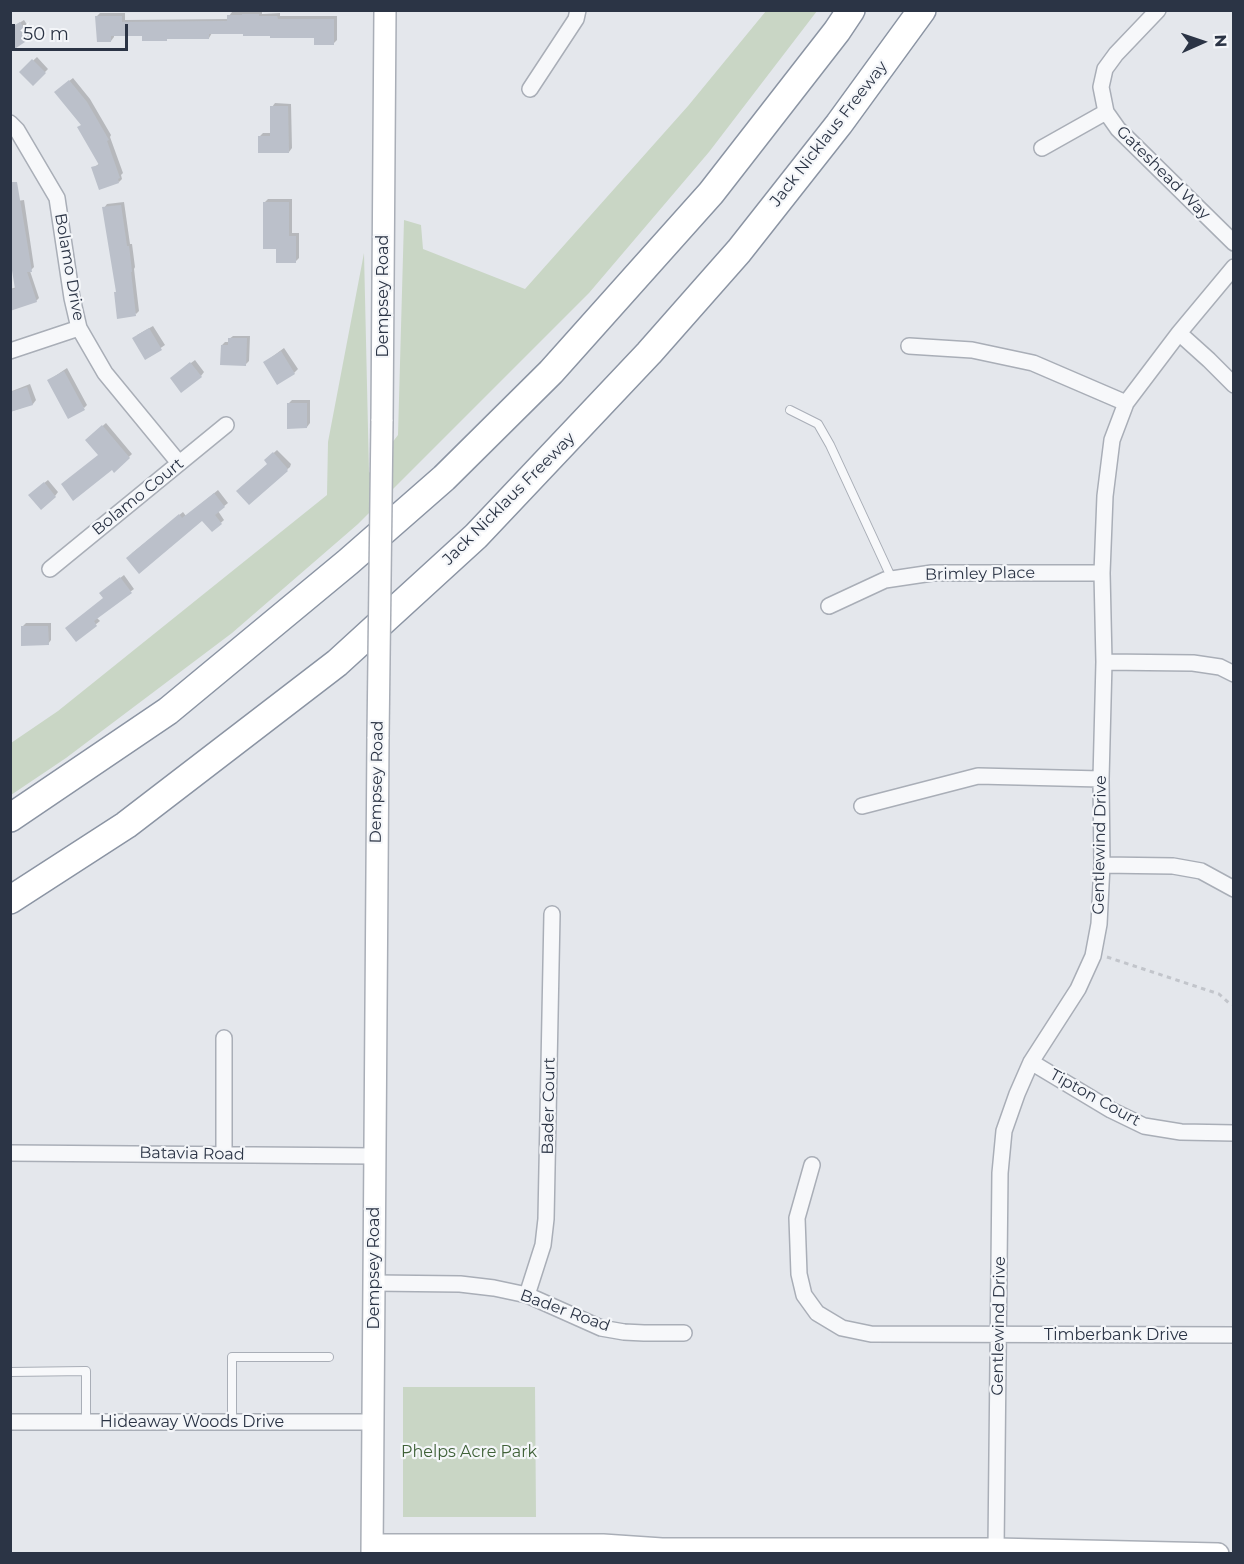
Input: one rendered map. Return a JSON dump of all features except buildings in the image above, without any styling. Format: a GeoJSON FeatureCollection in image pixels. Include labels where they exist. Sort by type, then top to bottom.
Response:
{"type":"FeatureCollection","features":[{"type":"Feature","properties":{"kind":"highway"},"geometry":{"type":"LineString","coordinates":[[10,818],[168,711],[348,562],[444,478],[551,372],[711,193],[851,10]]}},
{"type":"Feature","properties":{"kind":"highway","name":"Jack Nicklaus Freeway"},"geometry":{"type":"LineString","coordinates":[[10,900],[126,825],[337,663],[476,536],[649,353],[738,251],[839,124],[922,10]]}},
{"type":"Feature","properties":{"kind":"main road","name":"Dempsey Road"},"geometry":{"type":"LineString","coordinates":[[373,1549],[374,1156],[385,10]]}},
{"type":"Feature","properties":{"kind":"main road"},"geometry":{"type":"LineString","coordinates":[[373,1549],[603,1545],[662,1549],[996,1549],[1218,1554]]}},
{"type":"Feature","properties":{"kind":"street"},"geometry":{"type":"LineString","coordinates":[[530,89],[576,19],[578,10]]}},
{"type":"Feature","properties":{"kind":"street","name":"Gateshead Way"},"geometry":{"type":"LineString","coordinates":[[1158,10],[1116,54],[1105,69],[1101,87],[1106,112],[1118,129],[1233,243]]}},
{"type":"Feature","properties":{"kind":"street"},"geometry":{"type":"LineString","coordinates":[[1042,148],[1106,112]]}},
{"type":"Feature","properties":{"kind":"street","name":"Bolamo Drive"},"geometry":{"type":"LineString","coordinates":[[10,123],[17,130],[57,198],[72,298],[79,328],[105,373],[179,463]]}},
{"type":"Feature","properties":{"kind":"street","name":"Gentlewind Drive"},"geometry":{"type":"LineString","coordinates":[[996,1549],[1000,1173],[1004,1131],[1031,1062],[1078,989],[1093,956],[1099,924],[1102,865],[1101,779],[1104,662],[1102,573],[1105,496],[1112,440],[1126,403],[1233,267]]}},
{"type":"Feature","properties":{"kind":"street"},"geometry":{"type":"LineString","coordinates":[[10,351],[79,328]]}},
{"type":"Feature","properties":{"kind":"street"},"geometry":{"type":"LineString","coordinates":[[1179,333],[1233,385]]}},
{"type":"Feature","properties":{"kind":"street"},"geometry":{"type":"LineString","coordinates":[[909,346],[972,350],[1033,363],[1126,403]]}},
{"type":"Feature","properties":{"kind":"street","name":"Bolamo Court"},"geometry":{"type":"LineString","coordinates":[[50,569],[226,425]]}},
{"type":"Feature","properties":{"kind":"street","name":"Brimley Place"},"geometry":{"type":"LineString","coordinates":[[829,606],[885,580],[932,573],[1102,573]]}},
{"type":"Feature","properties":{"kind":"street"},"geometry":{"type":"LineString","coordinates":[[1104,662],[1193,663],[1220,667],[1233,674]]}},
{"type":"Feature","properties":{"kind":"street"},"geometry":{"type":"LineString","coordinates":[[862,806],[978,776],[1101,779]]}},
{"type":"Feature","properties":{"kind":"street"},"geometry":{"type":"LineString","coordinates":[[1102,865],[1173,866],[1201,871],[1233,889]]}},
{"type":"Feature","properties":{"kind":"street","name":"Bader Court"},"geometry":{"type":"LineString","coordinates":[[526,1295],[543,1245],[546,1219],[552,914]]}},
{"type":"Feature","properties":{"kind":"street"},"geometry":{"type":"LineString","coordinates":[[224,1038],[224,1154]]}},
{"type":"Feature","properties":{"kind":"street","name":"Tipton Court"},"geometry":{"type":"LineString","coordinates":[[1031,1062],[1111,1110],[1144,1126],[1181,1132],[1233,1133]]}},
{"type":"Feature","properties":{"kind":"street","name":"Batavia Road"},"geometry":{"type":"LineString","coordinates":[[10,1153],[374,1156]]}},
{"type":"Feature","properties":{"kind":"street","name":"Timberbank Drive"},"geometry":{"type":"LineString","coordinates":[[812,1165],[797,1218],[798,1274],[804,1295],[817,1313],[842,1328],[871,1334],[1233,1335]]}},
{"type":"Feature","properties":{"kind":"street","name":"Bader Road"},"geometry":{"type":"LineString","coordinates":[[375,1282],[460,1284],[494,1288],[526,1295],[601,1328],[624,1332],[684,1333]]}},
{"type":"Feature","properties":{"kind":"street","name":"Hideaway Woods Drive"},"geometry":{"type":"LineString","coordinates":[[10,1422],[374,1422]]}},
{"type":"Feature","properties":{"kind":"lane"},"geometry":{"type":"LineString","coordinates":[[790,410],[818,424],[892,579]]}},
{"type":"Feature","properties":{"kind":"lane"},"geometry":{"type":"LineString","coordinates":[[232,1423],[232,1357],[329,1357]]}},
{"type":"Feature","properties":{"kind":"lane"},"geometry":{"type":"LineString","coordinates":[[10,1372],[86,1371],[86,1422]]}},
{"type":"Feature","properties":{"kind":"path"},"geometry":{"type":"LineString","coordinates":[[1093,956],[1107,957],[1219,994],[1233,1005]]}},
{"type":"Feature","properties":{"kind":"green space"},"geometry":{"type":"Polygon","coordinates":[[[766,11],[817,11],[709,152],[589,293],[358,524],[232,633],[66,758],[11,795],[11,743],[58,711],[327,495],[328,442],[364,253],[369,473],[398,435],[404,220],[421,225],[423,249],[525,289],[688,106],[766,11]]]}},
{"type":"Feature","properties":{"kind":"green space","name":"Phelps Acre Park"},"geometry":{"type":"Polygon","coordinates":[[[403,1387],[535,1387],[536,1517],[403,1517],[403,1387]]]}}]}
